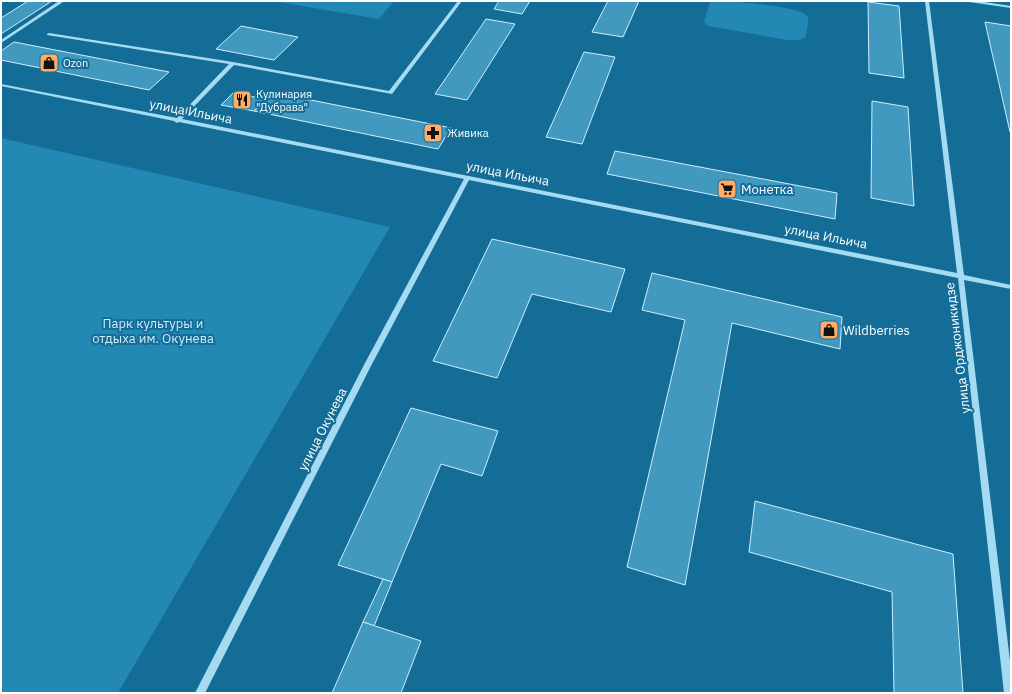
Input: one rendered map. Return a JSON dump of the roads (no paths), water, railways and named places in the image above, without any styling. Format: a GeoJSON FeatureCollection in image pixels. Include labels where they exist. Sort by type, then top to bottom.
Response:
{"type":"FeatureCollection","features":[{"type":"Feature","properties":{"kind":"street"},"geometry":{"type":"LineString","coordinates":[[49,34],[233,63],[390,93],[460,1]]}},
{"type":"Feature","properties":{"kind":"street","name":"улица Орджоникидзе"},"geometry":{"type":"LineString","coordinates":[[927,1],[961,276],[1009,693]]}},
{"type":"Feature","properties":{"kind":"street"},"geometry":{"type":"LineString","coordinates":[[969,1],[1011,7]]}},
{"type":"Feature","properties":{"kind":"street"},"geometry":{"type":"LineString","coordinates":[[1,42],[61,2]]}},
{"type":"Feature","properties":{"kind":"street"},"geometry":{"type":"LineString","coordinates":[[178,121],[233,63]]}},
{"type":"Feature","properties":{"kind":"street","name":"улица Ильича"},"geometry":{"type":"LineString","coordinates":[[1,85],[1011,287]]}},
{"type":"Feature","properties":{"kind":"street","name":"улица Окунева"},"geometry":{"type":"LineString","coordinates":[[200,693],[368,365],[468,178]]}},
{"type":"Feature","properties":{"kind":"place","name":"Ozon"},"geometry":{"type":"Point","coordinates":[49,63]}},
{"type":"Feature","properties":{"kind":"place","name":"Кулинария \"Дубрава\""},"geometry":{"type":"Point","coordinates":[242,100]}},
{"type":"Feature","properties":{"kind":"place","name":"Живика"},"geometry":{"type":"Point","coordinates":[433,133]}},
{"type":"Feature","properties":{"kind":"place","name":"Монетка"},"geometry":{"type":"Point","coordinates":[727,189]}},
{"type":"Feature","properties":{"kind":"place","name":"Wildberries"},"geometry":{"type":"Point","coordinates":[829,330]}},
{"type":"Feature","properties":{"kind":"park label","name":"Парк культуры и отдыха им. Окунева"},"geometry":{"type":"Point","coordinates":[153,330]}}]}
